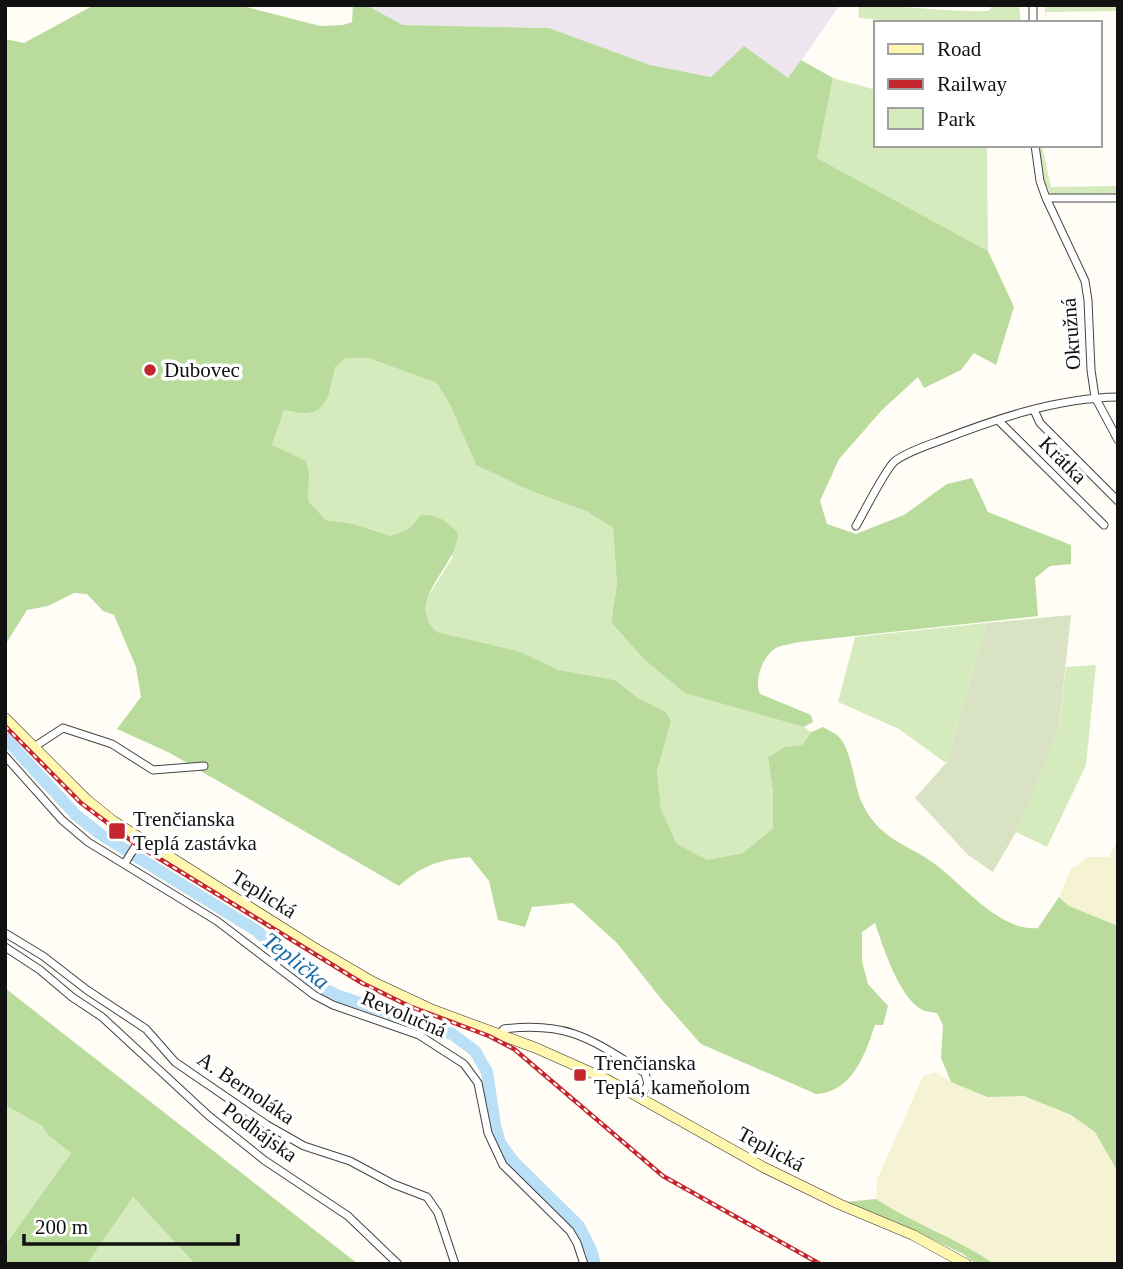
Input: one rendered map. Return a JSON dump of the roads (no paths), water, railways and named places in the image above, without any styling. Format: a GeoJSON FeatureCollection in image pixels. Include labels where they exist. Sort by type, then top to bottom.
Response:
{"type":"FeatureCollection","features":[{"type":"Feature","properties":{"kind":"main road","name":"Teplická"},"geometry":{"type":"LineString","coordinates":[[5,718],[87,800],[138,843],[373,982],[433,1010],[568,1061],[641,1097],[763,1167],[849,1209],[913,1235],[966,1264]]}},
{"type":"Feature","properties":{"kind":"street","name":"Okružná"},"geometry":{"type":"LineString","coordinates":[[1035,147],[1040,181],[1046,198],[1085,281],[1095,397],[1118,440]]}},
{"type":"Feature","properties":{"kind":"street"},"geometry":{"type":"LineString","coordinates":[[1046,198],[1118,198]]}},
{"type":"Feature","properties":{"kind":"street"},"geometry":{"type":"LineString","coordinates":[[856,526],[894,462],[924,447],[1034,410],[1095,397],[1118,397]]}},
{"type":"Feature","properties":{"kind":"street"},"geometry":{"type":"LineString","coordinates":[[1034,410],[1040,423],[1118,501]]}},
{"type":"Feature","properties":{"kind":"street","name":"Krátka"},"geometry":{"type":"LineString","coordinates":[[998,420],[1104,525]]}},
{"type":"Feature","properties":{"kind":"street"},"geometry":{"type":"LineString","coordinates":[[34,747],[63,728],[112,744],[153,770],[204,766]]}},
{"type":"Feature","properties":{"kind":"street","name":"Revolučná"},"geometry":{"type":"LineString","coordinates":[[5,756],[62,820],[88,842],[111,858],[126,862],[217,920],[314,995],[333,1005],[419,1035],[464,1063],[478,1083],[488,1133],[503,1165],[570,1231],[584,1264]]}},
{"type":"Feature","properties":{"kind":"street"},"geometry":{"type":"LineString","coordinates":[[126,862],[138,843]]}},
{"type":"Feature","properties":{"kind":"street","name":"A. Bernoláka"},"geometry":{"type":"LineString","coordinates":[[5,933],[43,956],[87,990],[146,1029],[175,1062],[267,1125],[304,1146],[350,1161],[393,1184],[427,1197],[438,1213],[456,1264]]}},
{"type":"Feature","properties":{"kind":"street","name":"Podhájska"},"geometry":{"type":"LineString","coordinates":[[5,947],[102,1017],[209,1116],[264,1160],[348,1216],[398,1264]]}},
{"type":"Feature","properties":{"kind":"street"},"geometry":{"type":"LineString","coordinates":[[499,1034],[504,1030],[546,1027],[589,1038],[645,1073],[648,1084],[641,1097]]}},
{"type":"Feature","properties":{"kind":"waterway","name":"Teplička"},"geometry":{"type":"LineString","coordinates":[[5,738],[76,815],[100,834],[257,931],[304,975],[321,987],[339,996],[452,1034],[475,1051],[487,1072],[500,1143],[513,1161],[579,1226],[595,1264]]}},
{"type":"Feature","properties":{"kind":"railway"},"geometry":{"type":"LineString","coordinates":[[5,726],[81,803],[137,845],[362,983],[409,1006],[489,1036],[514,1049],[663,1176],[820,1264]]}},
{"type":"Feature","properties":{"kind":"place","name":"Dubovec"},"geometry":{"type":"Point","coordinates":[150,370]}},
{"type":"Feature","properties":{"kind":"place","name":"Trenčianska Teplá zastávka"},"geometry":{"type":"Point","coordinates":[117,831]}},
{"type":"Feature","properties":{"kind":"place","name":"Trenčianska Teplá, kameňolom"},"geometry":{"type":"Point","coordinates":[580,1075]}}]}
